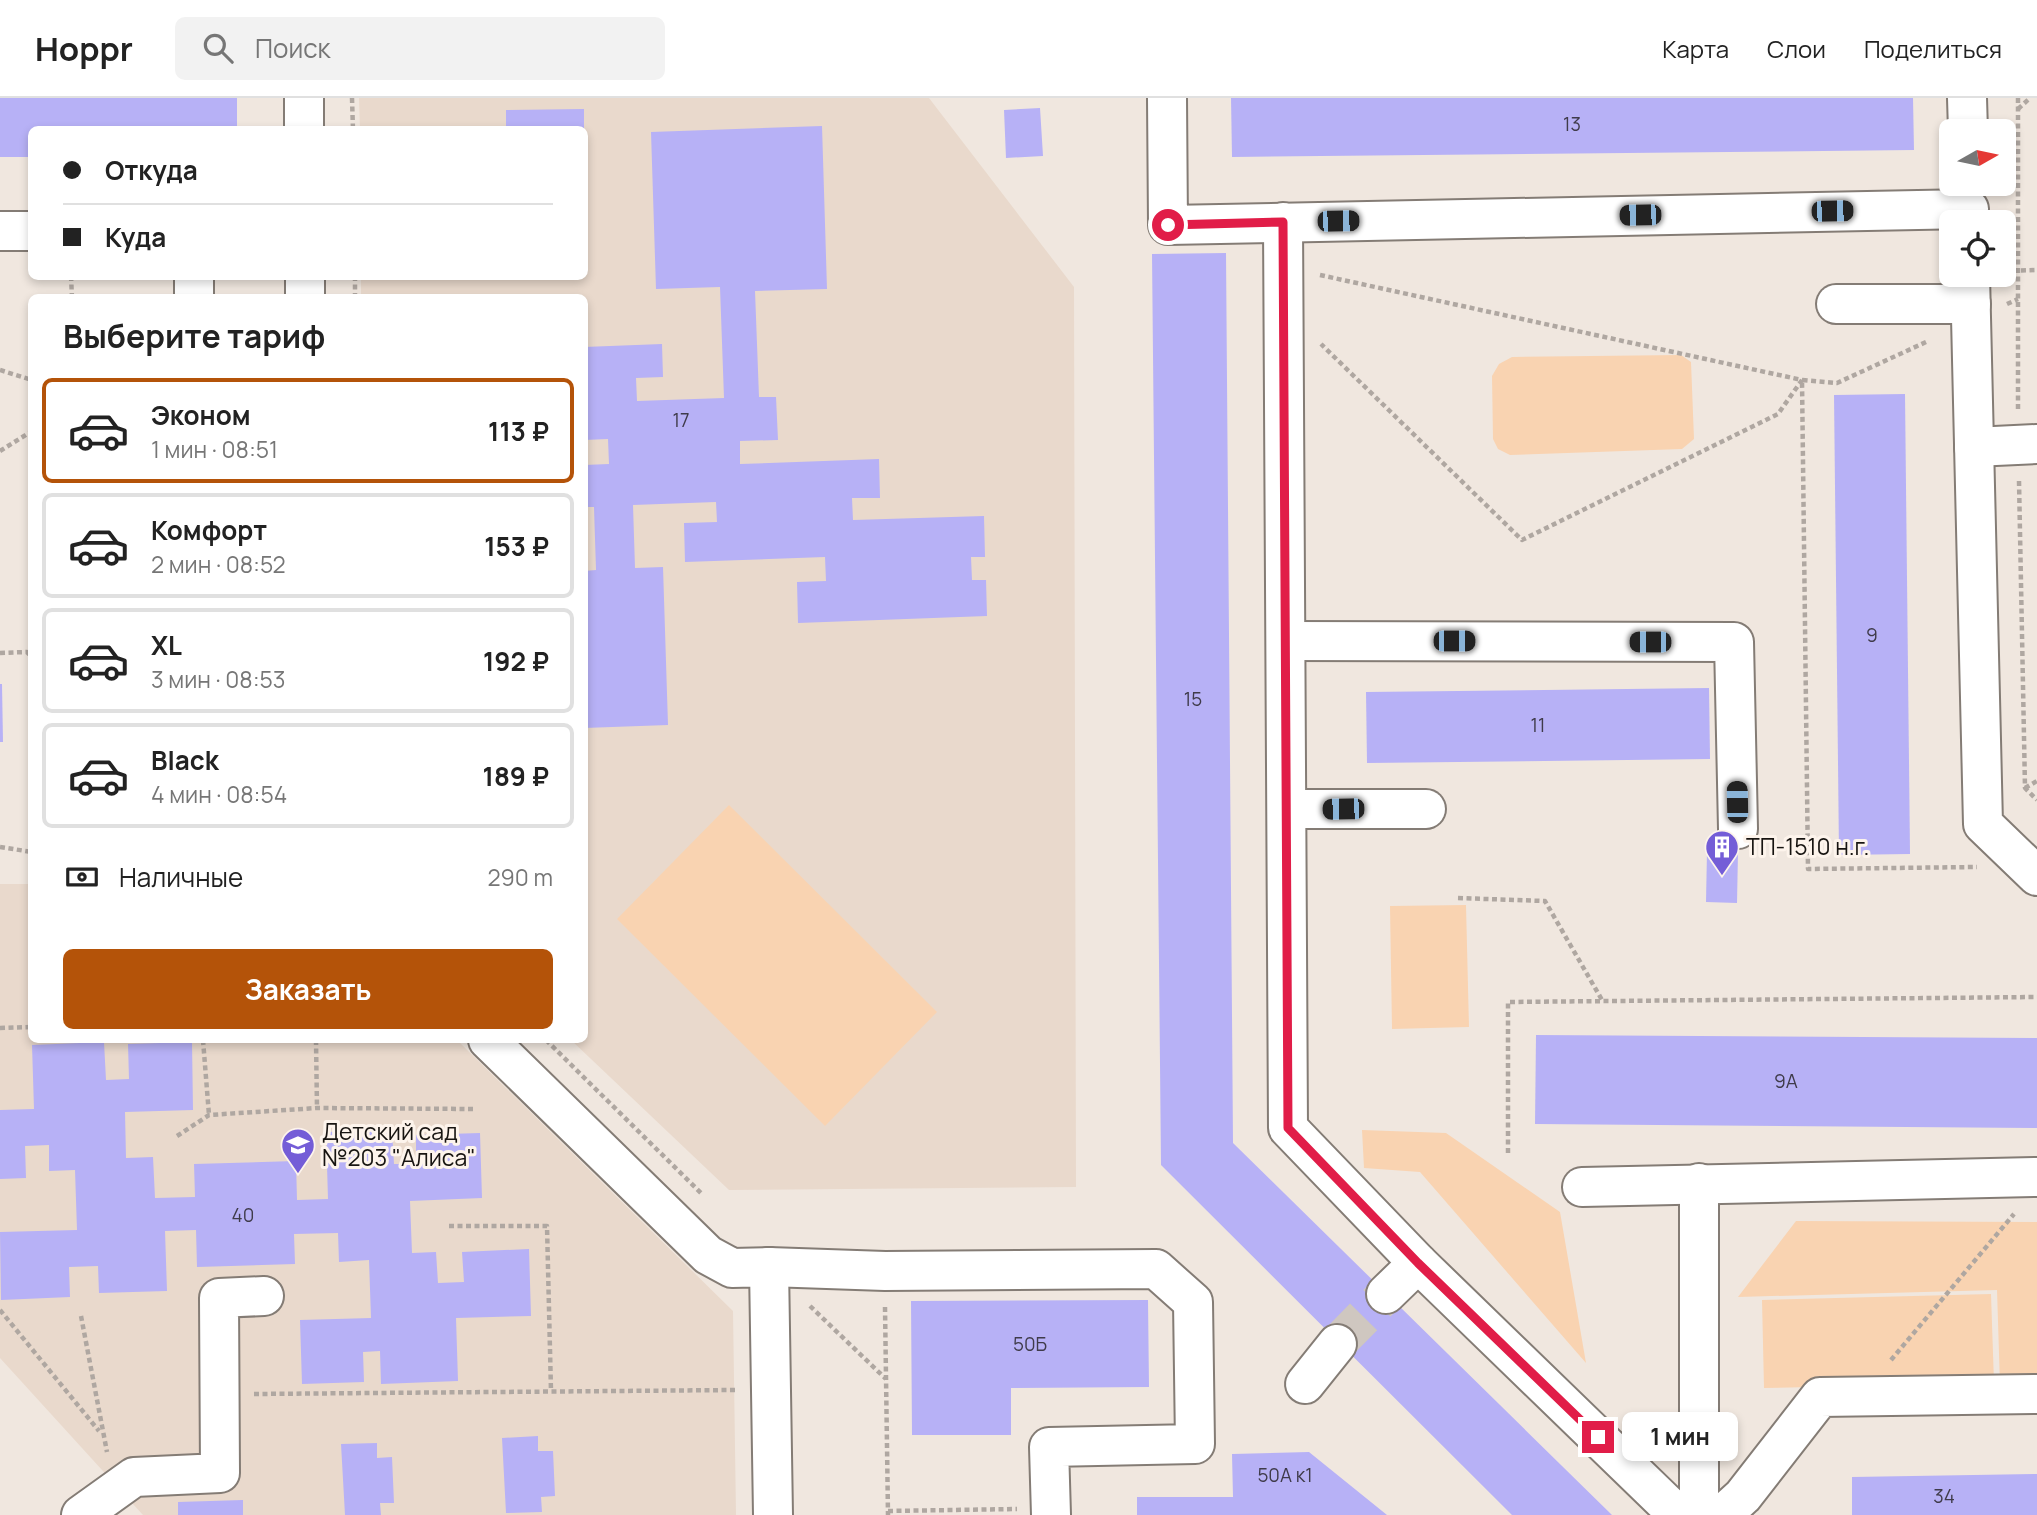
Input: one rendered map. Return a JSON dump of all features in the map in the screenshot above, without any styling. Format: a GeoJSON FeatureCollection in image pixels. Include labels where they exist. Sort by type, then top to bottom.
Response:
{"type":"FeatureCollection","features":[{"type":"Feature","properties":{"kind":"lane"},"geometry":{"type":"LineString","coordinates":[[304,98],[304,126]]}},
{"type":"Feature","properties":{"kind":"lane"},"geometry":{"type":"LineString","coordinates":[[1167,98],[1168,225],[1969,205]]}},
{"type":"Feature","properties":{"kind":"lane"},"geometry":{"type":"LineString","coordinates":[[1967,98],[1968,119]]}},
{"type":"Feature","properties":{"kind":"lane"},"geometry":{"type":"LineString","coordinates":[[1283,222],[1288,1128],[1418,1263],[1678,1515]]}},
{"type":"Feature","properties":{"kind":"lane"},"geometry":{"type":"LineString","coordinates":[[0,232],[28,231]]}},
{"type":"Feature","properties":{"kind":"lane"},"geometry":{"type":"LineString","coordinates":[[1836,304],[1971,300],[1983,824],[2037,876]]}},
{"type":"Feature","properties":{"kind":"lane"},"geometry":{"type":"LineString","coordinates":[[1974,447],[2037,443]]}},
{"type":"Feature","properties":{"kind":"lane"},"geometry":{"type":"LineString","coordinates":[[1287,641],[1734,642],[1738,829]]}},
{"type":"Feature","properties":{"kind":"lane"},"geometry":{"type":"LineString","coordinates":[[1287,810],[1426,808]]}},
{"type":"Feature","properties":{"kind":"lane"},"geometry":{"type":"LineString","coordinates":[[491,1043],[708,1255],[733,1268],[885,1271],[1156,1269],[1193,1302],[1195,1444],[1049,1447],[1051,1512]]}},
{"type":"Feature","properties":{"kind":"lane"},"geometry":{"type":"LineString","coordinates":[[1699,1183],[1699,1515]]}},
{"type":"Feature","properties":{"kind":"lane"},"geometry":{"type":"LineString","coordinates":[[1582,1187],[1699,1183],[2028,1192]]}},
{"type":"Feature","properties":{"kind":"lane"},"geometry":{"type":"LineString","coordinates":[[1386,1294],[1418,1263]]}},
{"type":"Feature","properties":{"kind":"lane"},"geometry":{"type":"LineString","coordinates":[[769,1267],[772,1515]]}},
{"type":"Feature","properties":{"kind":"lane"},"geometry":{"type":"LineString","coordinates":[[81,1515],[134,1477],[220,1473],[219,1298],[264,1296]]}},
{"type":"Feature","properties":{"kind":"lane"},"geometry":{"type":"LineString","coordinates":[[1305,1384],[1338,1344]]}},
{"type":"Feature","properties":{"kind":"lane"},"geometry":{"type":"LineString","coordinates":[[1741,1509],[1820,1397],[2037,1394]]}},
{"type":"Feature","properties":{"kind":"path"},"geometry":{"type":"LineString","coordinates":[[352,98],[353,126]]}},
{"type":"Feature","properties":{"kind":"path"},"geometry":{"type":"LineString","coordinates":[[2018,109],[2030,98]]}},
{"type":"Feature","properties":{"kind":"path"},"geometry":{"type":"LineString","coordinates":[[1285,268],[1802,380],[1837,383],[1971,300],[2018,299]]}},
{"type":"Feature","properties":{"kind":"path"},"geometry":{"type":"LineString","coordinates":[[2016,271],[2037,270]]}},
{"type":"Feature","properties":{"kind":"path"},"geometry":{"type":"LineString","coordinates":[[1285,309],[1522,540],[1778,414],[1802,380]]}},
{"type":"Feature","properties":{"kind":"path"},"geometry":{"type":"LineString","coordinates":[[0,370],[28,379]]}},
{"type":"Feature","properties":{"kind":"path"},"geometry":{"type":"LineString","coordinates":[[1802,380],[1808,869],[1984,867]]}},
{"type":"Feature","properties":{"kind":"path"},"geometry":{"type":"LineString","coordinates":[[0,452],[28,434]]}},
{"type":"Feature","properties":{"kind":"path"},"geometry":{"type":"LineString","coordinates":[[0,653],[28,653]]}},
{"type":"Feature","properties":{"kind":"path"},"geometry":{"type":"LineString","coordinates":[[2025,788],[2037,780]]}},
{"type":"Feature","properties":{"kind":"path"},"geometry":{"type":"LineString","coordinates":[[0,847],[28,851]]}},
{"type":"Feature","properties":{"kind":"path"},"geometry":{"type":"LineString","coordinates":[[1458,898],[1545,901],[1603,1000]]}},
{"type":"Feature","properties":{"kind":"path"},"geometry":{"type":"LineString","coordinates":[[1508,1153],[1508,1002],[2037,997]]}},
{"type":"Feature","properties":{"kind":"path"},"geometry":{"type":"LineString","coordinates":[[0,1028],[28,1027]]}},
{"type":"Feature","properties":{"kind":"path"},"geometry":{"type":"LineString","coordinates":[[203,1043],[209,1115]]}},
{"type":"Feature","properties":{"kind":"path"},"geometry":{"type":"LineString","coordinates":[[316,1043],[317,1108]]}},
{"type":"Feature","properties":{"kind":"path"},"geometry":{"type":"LineString","coordinates":[[177,1136],[209,1115],[317,1108],[473,1110]]}},
{"type":"Feature","properties":{"kind":"path"},"geometry":{"type":"LineString","coordinates":[[1859,1397],[2028,1192]]}},
{"type":"Feature","properties":{"kind":"path"},"geometry":{"type":"LineString","coordinates":[[449,1226],[547,1226],[551,1391]]}},
{"type":"Feature","properties":{"kind":"path"},"geometry":{"type":"LineString","coordinates":[[885,1271],[888,1513],[1051,1512]]}},
{"type":"Feature","properties":{"kind":"path"},"geometry":{"type":"LineString","coordinates":[[0,1310],[101,1433]]}},
{"type":"Feature","properties":{"kind":"path"},"geometry":{"type":"LineString","coordinates":[[81,1316],[101,1433],[118,1488]]}},
{"type":"Feature","properties":{"kind":"path"},"geometry":{"type":"LineString","coordinates":[[220,1394],[771,1389]]}},
{"type":"Feature","properties":{"kind":"shaded area"},"geometry":{"type":"Polygon","coordinates":[[[359,98],[929,98],[1074,287],[1076,1187],[729,1190],[574,1043],[588,1043],[588,294],[361,294],[361,280],[588,280],[588,126],[360,126],[359,98]]]}},
{"type":"Feature","properties":{"kind":"shaded area"},"geometry":{"type":"Polygon","coordinates":[[[1681,355],[1691,362],[1694,439],[1682,449],[1510,455],[1498,449],[1493,439],[1492,376],[1499,364],[1512,357],[1681,355]]]}},
{"type":"Feature","properties":{"kind":"shaded area"},"geometry":{"type":"Polygon","coordinates":[[[729,805],[937,1012],[825,1126],[617,919],[729,805]]]}},
{"type":"Feature","properties":{"kind":"shaded area","name":"Детский сад №203 \"Алиса\""},"geometry":{"type":"Polygon","coordinates":[[[0,884],[28,884],[28,1043],[460,1043],[733,1311],[736,1515],[143,1515],[0,1358],[0,884]]]}},
{"type":"Feature","properties":{"kind":"shaded area"},"geometry":{"type":"Polygon","coordinates":[[[1466,905],[1469,1027],[1392,1029],[1390,906],[1466,905]]]}},
{"type":"Feature","properties":{"kind":"shaded area"},"geometry":{"type":"Polygon","coordinates":[[[1362,1130],[1446,1133],[1560,1212],[1586,1363],[1420,1172],[1364,1168],[1362,1130]]]}},
{"type":"Feature","properties":{"kind":"shaded area"},"geometry":{"type":"Polygon","coordinates":[[[1796,1221],[2037,1222],[2037,1384],[2000,1385],[1997,1290],[1738,1297],[1796,1221]]]}},
{"type":"Feature","properties":{"kind":"shaded area"},"geometry":{"type":"Polygon","coordinates":[[[1991,1294],[1994,1383],[1764,1388],[1762,1300],[1991,1294]]]}},
{"type":"Feature","properties":{"kind":"building"},"geometry":{"type":"Polygon","coordinates":[[[0,98],[237,98],[237,126],[28,126],[28,157],[0,157],[0,98]]]}},
{"type":"Feature","properties":{"kind":"building"},"geometry":{"type":"Polygon","coordinates":[[[1231,98],[1913,98],[1914,150],[1232,157],[1231,98]]]}},
{"type":"Feature","properties":{"kind":"building"},"geometry":{"type":"Polygon","coordinates":[[[1040,108],[1043,156],[1006,158],[1004,110],[1040,108]]]}},
{"type":"Feature","properties":{"kind":"building"},"geometry":{"type":"Polygon","coordinates":[[[584,109],[584,126],[506,126],[506,110],[584,109]]]}},
{"type":"Feature","properties":{"kind":"building"},"geometry":{"type":"Polygon","coordinates":[[[822,126],[827,289],[755,291],[759,397],[776,397],[778,440],[740,441],[740,464],[879,459],[880,498],[852,498],[853,520],[984,516],[985,557],[971,557],[972,580],[986,580],[987,616],[798,623],[797,582],[826,581],[825,557],[685,562],[684,523],[717,522],[716,502],[633,505],[635,568],[663,567],[668,725],[588,728],[588,571],[596,570],[594,507],[588,507],[588,465],[609,464],[608,439],[588,440],[588,347],[662,344],[663,377],[636,378],[637,401],[724,398],[720,287],[656,289],[651,132],[822,126]]]}},
{"type":"Feature","properties":{"kind":"building"},"geometry":{"type":"Polygon","coordinates":[[[1226,253],[1233,1143],[1612,1515],[1512,1515],[1161,1165],[1152,254],[1226,253]]]}},
{"type":"Feature","properties":{"kind":"building"},"geometry":{"type":"Polygon","coordinates":[[[1905,394],[1910,854],[1839,855],[1834,395],[1905,394]]]}},
{"type":"Feature","properties":{"kind":"building"},"geometry":{"type":"Polygon","coordinates":[[[2,684],[3,742],[0,742],[2,684]]]}},
{"type":"Feature","properties":{"kind":"building"},"geometry":{"type":"Polygon","coordinates":[[[1709,688],[1710,759],[1367,763],[1366,692],[1709,688]]]}},
{"type":"Feature","properties":{"kind":"building","name":"ТП-1510 н.г."},"geometry":{"type":"Polygon","coordinates":[[[1707,851],[1738,852],[1737,903],[1706,902],[1707,851]]]}},
{"type":"Feature","properties":{"kind":"building"},"geometry":{"type":"Polygon","coordinates":[[[1536,1035],[2037,1038],[2037,1128],[1535,1124],[1536,1035]]]}},
{"type":"Feature","properties":{"kind":"building"},"geometry":{"type":"Polygon","coordinates":[[[104,1043],[106,1080],[129,1079],[128,1044],[192,1043],[193,1110],[125,1112],[126,1158],[153,1157],[155,1198],[195,1197],[194,1164],[296,1161],[297,1200],[328,1199],[326,1132],[392,1130],[394,1164],[416,1164],[416,1135],[480,1133],[482,1198],[410,1201],[412,1253],[436,1252],[438,1283],[464,1282],[462,1252],[529,1249],[531,1316],[456,1318],[458,1381],[381,1384],[380,1351],[363,1352],[364,1382],[302,1384],[300,1320],[371,1318],[369,1260],[339,1262],[338,1233],[294,1234],[295,1264],[197,1267],[196,1230],[165,1231],[167,1291],[99,1293],[98,1266],[69,1267],[70,1297],[1,1300],[0,1232],[77,1230],[75,1170],[49,1171],[49,1145],[25,1146],[26,1178],[0,1179],[0,1110],[34,1109],[32,1045],[104,1043]]]}},
{"type":"Feature","properties":{"kind":"building"},"geometry":{"type":"Polygon","coordinates":[[[1148,1300],[1149,1387],[1011,1388],[1011,1435],[912,1435],[911,1301],[1148,1300]]]}},
{"type":"Feature","properties":{"kind":"building"},"geometry":{"type":"Polygon","coordinates":[[[538,1436],[538,1451],[553,1451],[555,1496],[541,1497],[542,1512],[506,1513],[502,1438],[538,1436]]]}},
{"type":"Feature","properties":{"kind":"building"},"geometry":{"type":"Polygon","coordinates":[[[377,1443],[377,1458],[392,1457],[394,1503],[380,1503],[381,1515],[345,1515],[341,1444],[377,1443]]]}},
{"type":"Feature","properties":{"kind":"building"},"geometry":{"type":"Polygon","coordinates":[[[1309,1452],[1387,1515],[1137,1515],[1137,1497],[1233,1497],[1232,1454],[1309,1452]]]}},
{"type":"Feature","properties":{"kind":"building"},"geometry":{"type":"Polygon","coordinates":[[[2037,1474],[2037,1515],[1852,1515],[1852,1477],[2037,1474]]]}},
{"type":"Feature","properties":{"kind":"building"},"geometry":{"type":"Polygon","coordinates":[[[243,1500],[243,1515],[178,1515],[178,1502],[243,1500]]]}},
{"type":"Feature","properties":{"kind":"tunnel"},"geometry":{"type":"LineString","coordinates":[[1337,1344],[1386,1294]]}},
{"type":"Feature","properties":{"kind":"place","name":"ТП-1510 н.г."},"geometry":{"type":"Point","coordinates":[1722,877]}},
{"type":"Feature","properties":{"kind":"place","name":"Детский сад №203 \"Алиса\""},"geometry":{"type":"Point","coordinates":[298,1175]}},
{"type":"Feature","properties":{"kind":"route"},"geometry":{"type":"LineString","coordinates":[[1168,225],[1283,222],[1288,1128],[1418,1263],[1598,1437]]}}]}
